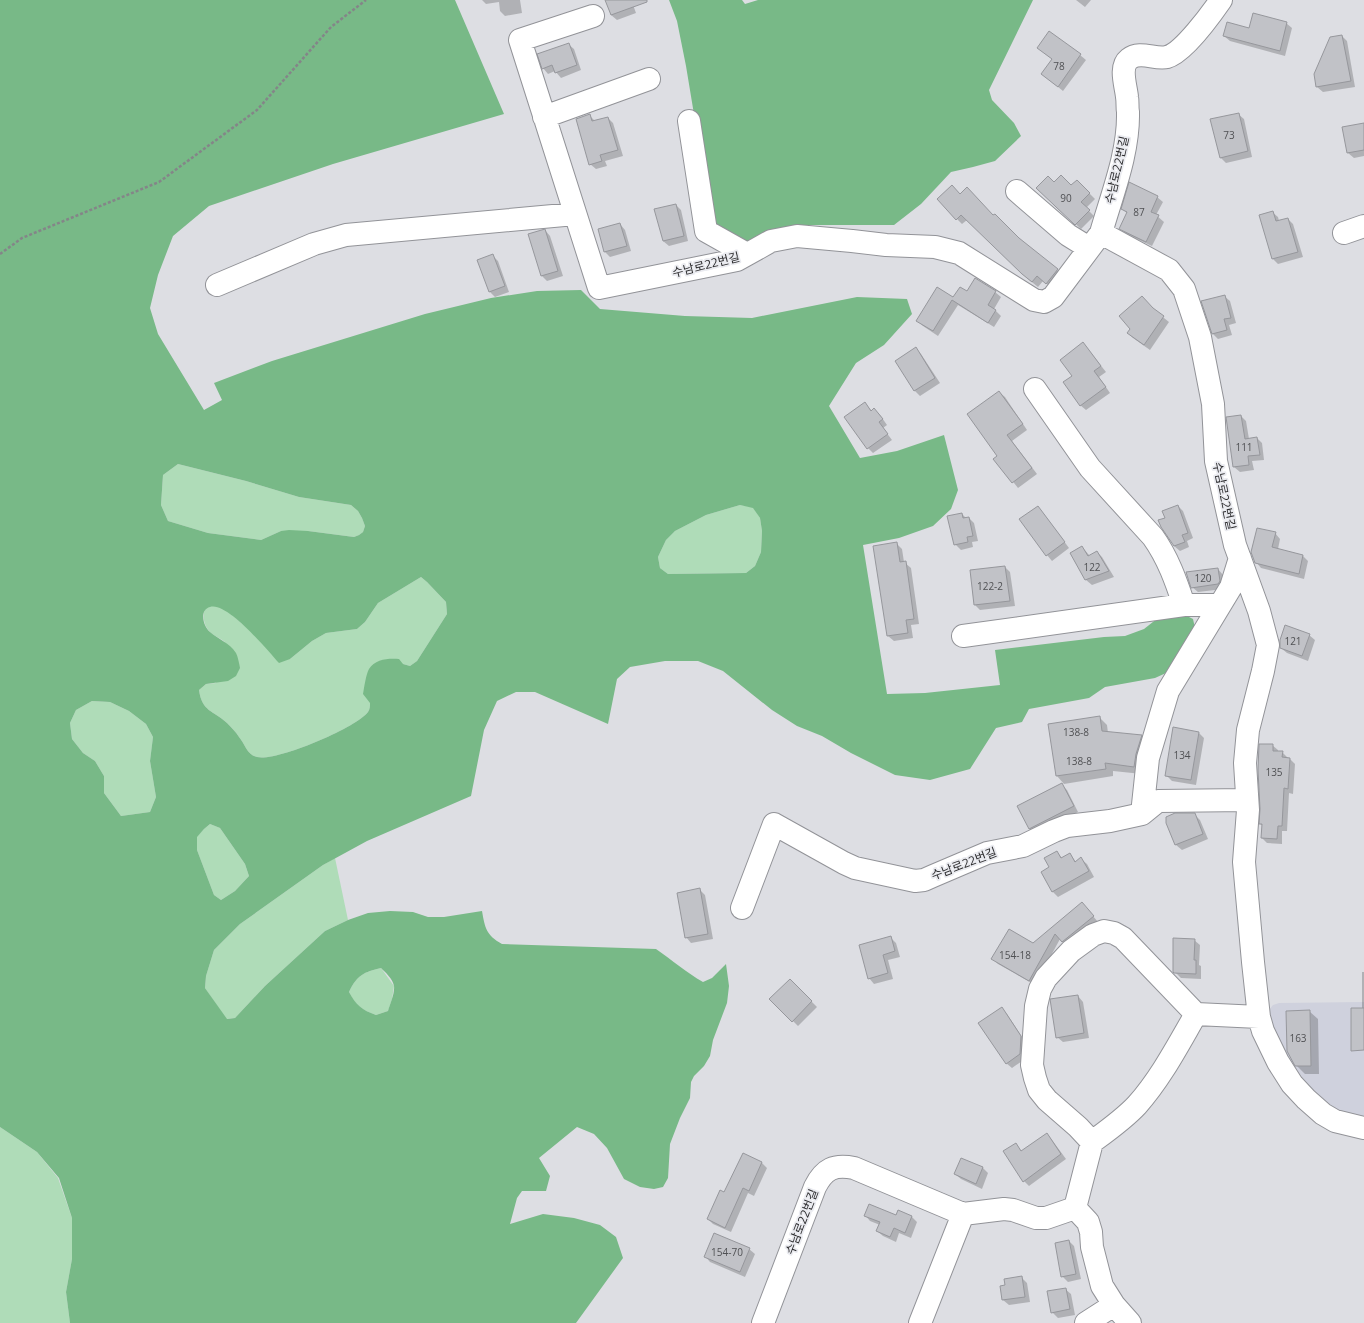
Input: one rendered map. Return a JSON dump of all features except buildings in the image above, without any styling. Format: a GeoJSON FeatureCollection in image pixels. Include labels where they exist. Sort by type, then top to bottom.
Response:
{"type":"FeatureCollection","features":[{"type":"Feature","properties":{"kind":"lane","name":"수남로22번길"},"geometry":{"type":"LineString","coordinates":[[593,16],[520,40],[599,288],[737,260],[771,241],[797,236],[886,245],[935,247],[958,253],[1034,300],[1044,302],[1053,297],[1095,240],[1120,166],[1125,145],[1128,120],[1124,66],[1128,59],[1146,55],[1158,58],[1169,56],[1198,30],[1221,0]]}},
{"type":"Feature","properties":{"kind":"lane"},"geometry":{"type":"LineString","coordinates":[[544,117],[649,79]]}},
{"type":"Feature","properties":{"kind":"lane"},"geometry":{"type":"LineString","coordinates":[[689,121],[706,232],[747,254]]}},
{"type":"Feature","properties":{"kind":"lane"},"geometry":{"type":"LineString","coordinates":[[1017,191],[1068,235],[1095,240]]}},
{"type":"Feature","properties":{"kind":"lane"},"geometry":{"type":"LineString","coordinates":[[217,285],[314,244],[346,234],[575,214]]}},
{"type":"Feature","properties":{"kind":"lane","name":"수남로22번길"},"geometry":{"type":"LineString","coordinates":[[1095,240],[1169,270],[1184,289],[1200,337],[1213,404],[1216,461],[1235,545],[1259,611],[1268,645],[1248,730],[1245,763],[1248,810],[1244,862],[1259,1017],[1263,1031],[1278,1062],[1292,1084],[1306,1099],[1322,1114],[1335,1121],[1364,1128]]}},
{"type":"Feature","properties":{"kind":"lane"},"geometry":{"type":"LineString","coordinates":[[1035,389],[1090,468],[1160,546],[1174,576],[1184,605]]}},
{"type":"Feature","properties":{"kind":"lane"},"geometry":{"type":"LineString","coordinates":[[1142,814],[1148,758],[1168,691],[1231,587],[1240,558]]}},
{"type":"Feature","properties":{"kind":"lane"},"geometry":{"type":"LineString","coordinates":[[963,636],[1184,605],[1220,605]]}},
{"type":"Feature","properties":{"kind":"lane","name":"수남로22번길"},"geometry":{"type":"LineString","coordinates":[[742,908],[774,824],[855,868],[915,881],[924,880],[987,853],[1023,846],[1066,826],[1110,821],[1142,814],[1158,801],[1247,800]]}},
{"type":"Feature","properties":{"kind":"lane"},"geometry":{"type":"LineString","coordinates":[[1092,1142],[1078,1127],[1047,1100],[1039,1090],[1032,1065],[1036,1006],[1040,989],[1046,978],[1071,951],[1093,935],[1104,931],[1114,933],[1123,938],[1196,1014],[1259,1017]]}},
{"type":"Feature","properties":{"kind":"lane"},"geometry":{"type":"LineString","coordinates":[[1130,1323],[1114,1305],[1102,1286],[1092,1247],[1091,1232],[1088,1222],[1075,1208],[1092,1142],[1111,1129],[1137,1105],[1167,1064],[1196,1014]]}},
{"type":"Feature","properties":{"kind":"lane","name":"수남로22번길"},"geometry":{"type":"LineString","coordinates":[[763,1323],[815,1187],[825,1172],[834,1167],[844,1166],[854,1168],[963,1214],[1004,1209],[1013,1210],[1036,1218],[1046,1218],[1075,1208]]}},
{"type":"Feature","properties":{"kind":"lane"},"geometry":{"type":"LineString","coordinates":[[920,1323],[963,1214]]}},
{"type":"Feature","properties":{"kind":"lane"},"geometry":{"type":"LineString","coordinates":[[1086,1323],[1114,1305]]}},
{"type":"Feature","properties":{"kind":"path"},"geometry":{"type":"LineString","coordinates":[[0,254],[22,238],[159,182],[257,110],[331,27],[366,0]]}},
{"type":"Feature","properties":{"kind":"shaded area"},"geometry":{"type":"Polygon","coordinates":[[[1364,1002],[1364,1121],[1334,1113],[1281,1059],[1269,1010],[1273,1005],[1279,1003],[1364,1002]]]}},
{"type":"Feature","properties":{"kind":"green space"},"geometry":{"type":"Polygon","coordinates":[[[0,0],[455,0],[504,114],[333,164],[209,206],[173,236],[158,275],[150,308],[158,334],[204,410],[222,400],[214,383],[272,361],[425,314],[491,298],[537,291],[581,290],[600,309],[685,316],[752,318],[857,297],[907,299],[912,314],[884,345],[856,363],[829,406],[860,458],[897,451],[944,435],[958,490],[951,509],[933,526],[899,538],[863,545],[887,694],[925,693],[1000,685],[995,650],[1104,637],[1125,636],[1144,629],[1158,618],[1185,615],[1193,619],[1195,628],[1175,664],[1166,673],[1155,678],[1105,687],[1089,698],[1029,709],[1022,722],[996,728],[970,769],[930,780],[895,775],[851,753],[822,736],[797,726],[772,710],[723,671],[698,661],[665,661],[630,667],[617,679],[608,724],[535,692],[516,692],[497,701],[484,730],[471,796],[367,841],[323,865],[240,924],[214,950],[206,976],[205,988],[227,1019],[235,1018],[265,986],[325,931],[348,920],[368,913],[390,911],[413,912],[428,917],[444,917],[482,911],[484,922],[489,934],[502,944],[656,949],[685,971],[703,982],[712,978],[726,964],[729,986],[727,1003],[713,1040],[710,1056],[691,1082],[690,1098],[670,1144],[668,1178],[663,1187],[654,1189],[640,1187],[624,1179],[607,1148],[594,1134],[577,1127],[539,1158],[550,1176],[546,1191],[522,1191],[517,1198],[510,1224],[543,1214],[574,1218],[600,1225],[616,1237],[623,1258],[576,1323],[70,1323],[66,1292],[72,1259],[72,1218],[59,1178],[37,1152],[0,1127],[0,0]],[[178,464],[163,475],[161,505],[168,521],[208,533],[261,540],[281,531],[289,530],[354,537],[363,532],[365,526],[358,511],[351,505],[299,497],[246,481],[178,464]],[[740,505],[706,515],[675,531],[666,540],[658,557],[660,568],[668,574],[746,573],[755,566],[761,552],[762,531],[760,518],[753,508],[740,505]],[[421,577],[378,603],[365,622],[357,629],[326,633],[312,641],[290,659],[279,663],[257,638],[236,619],[217,607],[210,607],[204,611],[204,622],[210,632],[233,649],[237,655],[240,668],[236,676],[228,681],[206,684],[199,690],[200,697],[205,707],[227,723],[236,733],[248,752],[257,757],[267,757],[281,754],[333,735],[361,719],[369,711],[370,703],[363,694],[367,674],[369,669],[375,663],[387,659],[399,659],[403,664],[410,666],[417,661],[447,614],[446,602],[421,577]],[[92,701],[76,710],[70,723],[72,739],[83,753],[95,761],[104,776],[104,793],[121,816],[150,812],[156,797],[150,761],[153,737],[146,724],[129,711],[110,702],[92,701]],[[210,824],[197,837],[197,850],[214,895],[221,900],[235,891],[249,876],[245,864],[220,828],[210,824]],[[381,968],[370,971],[358,978],[349,992],[360,1006],[376,1015],[388,1011],[394,986],[391,978],[381,968]]]}},
{"type":"Feature","properties":{"kind":"green space"},"geometry":{"type":"Polygon","coordinates":[[[669,0],[742,0],[745,4],[758,0],[1033,0],[989,90],[992,100],[1014,123],[1021,136],[995,161],[951,172],[921,204],[894,225],[812,225],[776,229],[747,244],[714,226],[711,217],[686,66],[677,21],[669,0]]]}},
{"type":"Feature","properties":{"kind":"green space"},"geometry":{"type":"Polygon","coordinates":[[[178,464],[246,481],[299,497],[351,505],[358,511],[362,518],[365,526],[363,532],[354,537],[308,531],[281,531],[261,540],[208,533],[168,521],[161,505],[163,475],[178,464]]]}},
{"type":"Feature","properties":{"kind":"green space"},"geometry":{"type":"Polygon","coordinates":[[[740,505],[753,507],[760,518],[762,531],[761,552],[755,566],[746,573],[668,574],[660,568],[658,557],[666,540],[675,531],[706,515],[740,505]]]}},
{"type":"Feature","properties":{"kind":"green space"},"geometry":{"type":"Polygon","coordinates":[[[421,577],[446,602],[447,614],[417,661],[410,666],[403,664],[370,703],[370,709],[361,719],[333,735],[297,749],[267,757],[257,757],[248,752],[236,733],[227,723],[205,707],[200,697],[199,690],[206,684],[216,683],[225,642],[207,628],[204,614],[207,607],[217,606],[225,609],[290,659],[312,641],[326,633],[357,629],[365,622],[378,603],[421,577]]]}},
{"type":"Feature","properties":{"kind":"green space"},"geometry":{"type":"Polygon","coordinates":[[[92,701],[110,702],[129,711],[146,724],[153,737],[150,761],[156,797],[150,812],[121,816],[104,793],[104,776],[95,761],[83,753],[72,739],[70,723],[76,710],[92,701]]]}},
{"type":"Feature","properties":{"kind":"green space"},"geometry":{"type":"Polygon","coordinates":[[[210,824],[220,828],[245,864],[249,876],[235,891],[221,900],[214,895],[197,850],[196,837],[210,824]]]}},
{"type":"Feature","properties":{"kind":"green space"},"geometry":{"type":"Polygon","coordinates":[[[335,858],[348,920],[325,931],[265,986],[235,1018],[226,1019],[205,988],[206,976],[214,950],[240,924],[335,858]]]}},
{"type":"Feature","properties":{"kind":"green space"},"geometry":{"type":"Polygon","coordinates":[[[381,968],[394,986],[388,1011],[376,1015],[360,1006],[349,992],[358,978],[362,975],[381,968]]]}},
{"type":"Feature","properties":{"kind":"green space"},"geometry":{"type":"Polygon","coordinates":[[[0,1127],[37,1152],[58,1178],[72,1218],[72,1259],[66,1292],[70,1323],[0,1323],[0,1127]]]}}]}
